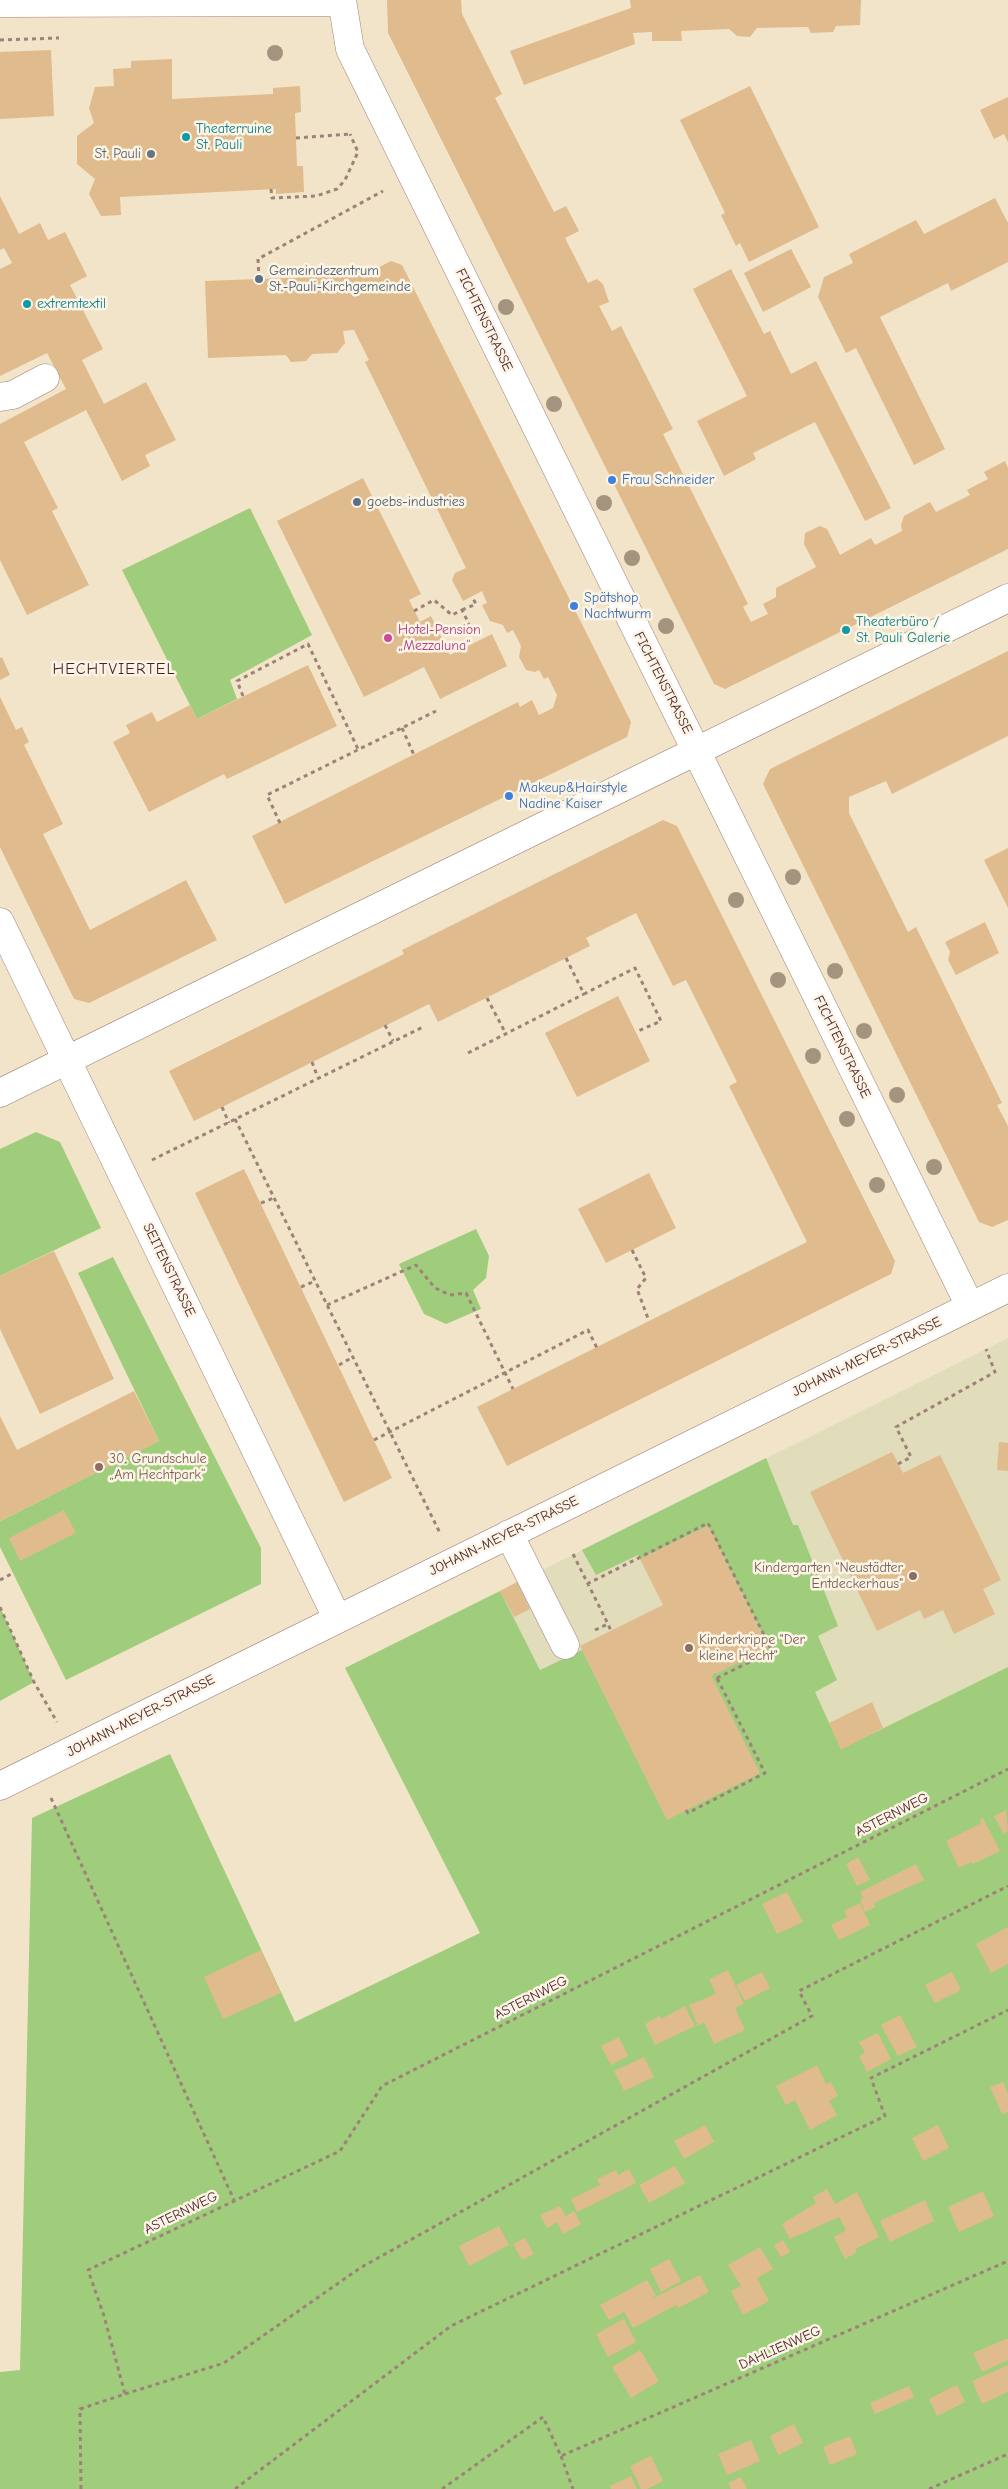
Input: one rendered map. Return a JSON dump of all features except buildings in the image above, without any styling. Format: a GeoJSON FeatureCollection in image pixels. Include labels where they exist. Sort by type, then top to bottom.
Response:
{"type":"FeatureCollection","features":[{"type":"Feature","properties":{"kind":"street"},"geometry":{"type":"LineString","coordinates":[[0,3],[342,1]]}},
{"type":"Feature","properties":{"kind":"street","name":"FICHTENSTRASSE"},"geometry":{"type":"LineString","coordinates":[[342,1],[350,49],[970,1306]]}},
{"type":"Feature","properties":{"kind":"street"},"geometry":{"type":"LineString","coordinates":[[0,397],[13,394],[45,378]]}},
{"type":"Feature","properties":{"kind":"street"},"geometry":{"type":"LineString","coordinates":[[0,1093],[1008,598]]}},
{"type":"Feature","properties":{"kind":"street","name":"SEITENSTRASSE"},"geometry":{"type":"LineString","coordinates":[[0,922],[337,1618]]}},
{"type":"Feature","properties":{"kind":"street","name":"JOHANN-MEYER-STRASSE"},"geometry":{"type":"LineString","coordinates":[[0,1786],[1008,1288]]}},
{"type":"Feature","properties":{"kind":"street"},"geometry":{"type":"LineString","coordinates":[[509,1534],[565,1645]]}},
{"type":"Feature","properties":{"kind":"path"},"geometry":{"type":"LineString","coordinates":[[271,189],[272,198],[316,196],[337,189],[344,180],[358,152],[350,134]]}},
{"type":"Feature","properties":{"kind":"path"},"geometry":{"type":"LineString","coordinates":[[296,138],[327,136]]}},
{"type":"Feature","properties":{"kind":"path"},"geometry":{"type":"LineString","coordinates":[[259,279],[258,259],[412,174]]}},
{"type":"Feature","properties":{"kind":"path"},"geometry":{"type":"LineString","coordinates":[[414,611],[434,600],[452,615],[476,604],[472,597]]}},
{"type":"Feature","properties":{"kind":"path"},"geometry":{"type":"LineString","coordinates":[[462,610],[469,624]]}},
{"type":"Feature","properties":{"kind":"path"},"geometry":{"type":"LineString","coordinates":[[244,696],[236,681],[308,644],[358,749]]}},
{"type":"Feature","properties":{"kind":"path"},"geometry":{"type":"LineString","coordinates":[[280,823],[267,795],[436,711]]}},
{"type":"Feature","properties":{"kind":"path"},"geometry":{"type":"LineString","coordinates":[[402,728],[414,755]]}},
{"type":"Feature","properties":{"kind":"path"},"geometry":{"type":"LineString","coordinates":[[566,958],[584,994]]}},
{"type":"Feature","properties":{"kind":"path"},"geometry":{"type":"LineString","coordinates":[[468,1053],[635,968],[661,1021],[636,1032]]}},
{"type":"Feature","properties":{"kind":"path"},"geometry":{"type":"LineString","coordinates":[[487,998],[506,1034]]}},
{"type":"Feature","properties":{"kind":"path"},"geometry":{"type":"LineString","coordinates":[[386,1025],[393,1041]]}},
{"type":"Feature","properties":{"kind":"path"},"geometry":{"type":"LineString","coordinates":[[123,1175],[423,1027]]}},
{"type":"Feature","properties":{"kind":"path"},"geometry":{"type":"LineString","coordinates":[[312,1062],[318,1078]]}},
{"type":"Feature","properties":{"kind":"path"},"geometry":{"type":"LineString","coordinates":[[222,1107],[229,1123]]}},
{"type":"Feature","properties":{"kind":"path"},"geometry":{"type":"LineString","coordinates":[[235,1120],[453,1561]]}},
{"type":"Feature","properties":{"kind":"path"},"geometry":{"type":"LineString","coordinates":[[261,1203],[274,1198]]}},
{"type":"Feature","properties":{"kind":"path"},"geometry":{"type":"LineString","coordinates":[[632,1250],[646,1278],[637,1289],[650,1321]]}},
{"type":"Feature","properties":{"kind":"path"},"geometry":{"type":"LineString","coordinates":[[327,1305],[416,1265],[435,1288],[450,1295],[466,1293],[513,1389]]}},
{"type":"Feature","properties":{"kind":"path"},"geometry":{"type":"LineString","coordinates":[[301,1287],[315,1281]]}},
{"type":"Feature","properties":{"kind":"path"},"geometry":{"type":"LineString","coordinates":[[374,1440],[588,1330],[597,1348]]}},
{"type":"Feature","properties":{"kind":"path"},"geometry":{"type":"LineString","coordinates":[[898,1464],[911,1457],[896,1427],[995,1372],[986,1349]]}},
{"type":"Feature","properties":{"kind":"path"},"geometry":{"type":"LineString","coordinates":[[339,1365],[353,1357]]}},
{"type":"Feature","properties":{"kind":"path"},"geometry":{"type":"LineString","coordinates":[[587,1584],[708,1523],[772,1651],[716,1676],[765,1773],[688,1813],[686,1810]]}},
{"type":"Feature","properties":{"kind":"path"},"geometry":{"type":"LineString","coordinates":[[573,1554],[608,1624]]}},
{"type":"Feature","properties":{"kind":"path"},"geometry":{"type":"LineString","coordinates":[[0,1580],[13,1573]]}},
{"type":"Feature","properties":{"kind":"path"},"geometry":{"type":"LineString","coordinates":[[0,1607],[34,1682],[74,1750]]}},
{"type":"Feature","properties":{"kind":"path"},"geometry":{"type":"LineString","coordinates":[[37,1768],[234,2200]]}},
{"type":"Feature","properties":{"kind":"path","name":"ASTERNWEG"},"geometry":{"type":"LineString","coordinates":[[125,2394],[104,2316],[88,2270],[340,2151],[382,2086],[1008,1769]]}},
{"type":"Feature","properties":{"kind":"path"},"geometry":{"type":"LineString","coordinates":[[81,2489],[80,2409],[224,2362],[360,2268],[812,2016],[798,1991],[1008,1886]]}},
{"type":"Feature","properties":{"kind":"path"},"geometry":{"type":"LineString","coordinates":[[235,2489],[451,2326],[885,2116],[871,2078],[1008,2010]]}},
{"type":"Feature","properties":{"kind":"path","name":"DAHLIENWEG"},"geometry":{"type":"LineString","coordinates":[[560,2456],[1008,2261]]}},
{"type":"Feature","properties":{"kind":"path"},"geometry":{"type":"LineString","coordinates":[[442,2489],[543,2417],[573,2489]]}},
{"type":"Feature","properties":{"kind":"path"},"geometry":{"type":"LineString","coordinates":[[928,2489],[1008,2454]]}},
{"type":"Feature","properties":{"kind":"shaded area"},"geometry":{"type":"Polygon","coordinates":[[[1008,1338],[1008,1667],[674,1834],[540,1670],[500,1591],[1008,1338]]]}},
{"type":"Feature","properties":{"kind":"green space"},"geometry":{"type":"Polygon","coordinates":[[[250,508],[312,635],[230,680],[237,699],[197,719],[122,570],[250,508]]]}},
{"type":"Feature","properties":{"kind":"green space"},"geometry":{"type":"Polygon","coordinates":[[[36,1132],[60,1142],[101,1228],[0,1276],[0,1149],[36,1132]]]}},
{"type":"Feature","properties":{"kind":"green space"},"geometry":{"type":"Polygon","coordinates":[[[476,1229],[489,1256],[486,1278],[473,1290],[481,1309],[446,1324],[424,1314],[399,1264],[476,1229]]]}},
{"type":"Feature","properties":{"kind":"green space"},"geometry":{"type":"Polygon","coordinates":[[[113,1257],[261,1548],[261,1584],[66,1680],[0,1547],[0,1521],[159,1441],[78,1273],[113,1257]]]}},
{"type":"Feature","properties":{"kind":"green space"},"geometry":{"type":"Polygon","coordinates":[[[766,1458],[793,1525],[798,1525],[838,1626],[818,1636],[837,1680],[815,1692],[841,1749],[1008,1667],[1008,2489],[0,2489],[0,2372],[20,2370],[32,1818],[170,1754],[295,2022],[480,1933],[345,1668],[500,1591],[540,1670],[582,1650],[667,1819],[759,1773],[711,1676],[769,1647],[708,1526],[640,1559],[638,1555],[596,1575],[582,1550],[766,1458]]]}},
{"type":"Feature","properties":{"kind":"green space"},"geometry":{"type":"Polygon","coordinates":[[[0,1607],[34,1682],[0,1701],[0,1607]]]}},
{"type":"Feature","properties":{"kind":"place","name":"Theaterruine St. Pauli"},"geometry":{"type":"Point","coordinates":[186,137]}},
{"type":"Feature","properties":{"kind":"place","name":"St. Pauli"},"geometry":{"type":"Point","coordinates":[151,154]}},
{"type":"Feature","properties":{"kind":"place","name":"Gemeindezentrum St.-Pauli-Kirchgemeinde"},"geometry":{"type":"Point","coordinates":[259,279]}},
{"type":"Feature","properties":{"kind":"place","name":"extremtextil"},"geometry":{"type":"Point","coordinates":[27,304]}},
{"type":"Feature","properties":{"kind":"place","name":"Frau Schneider"},"geometry":{"type":"Point","coordinates":[612,480]}},
{"type":"Feature","properties":{"kind":"place","name":"goebs-industries"},"geometry":{"type":"Point","coordinates":[357,502]}},
{"type":"Feature","properties":{"kind":"place","name":"Spätshop Nachtwurm"},"geometry":{"type":"Point","coordinates":[574,606]}},
{"type":"Feature","properties":{"kind":"place","name":"Theaterbüro / St. Pauli Galerie"},"geometry":{"type":"Point","coordinates":[846,630]}},
{"type":"Feature","properties":{"kind":"place","name":"Hotel-Pension „Mezzaluna“"},"geometry":{"type":"Point","coordinates":[388,638]}},
{"type":"Feature","properties":{"kind":"place","name":"Makeup&Hairstyle Nadine Kaiser"},"geometry":{"type":"Point","coordinates":[509,796]}},
{"type":"Feature","properties":{"kind":"place","name":"30. Grundschule „Am Hechtpark“"},"geometry":{"type":"Point","coordinates":[99,1467]}},
{"type":"Feature","properties":{"kind":"place","name":"Kindergarten \"Neustädter Entdeckerhaus\""},"geometry":{"type":"Point","coordinates":[913,1576]}},
{"type":"Feature","properties":{"kind":"place","name":"Kinderkrippe \"Der kleine Hecht\""},"geometry":{"type":"Point","coordinates":[689,1648]}},
{"type":"Feature","properties":{"kind":"district","name":"HECHTVIERTEL"},"geometry":{"type":"Point","coordinates":[114,669]}}]}
